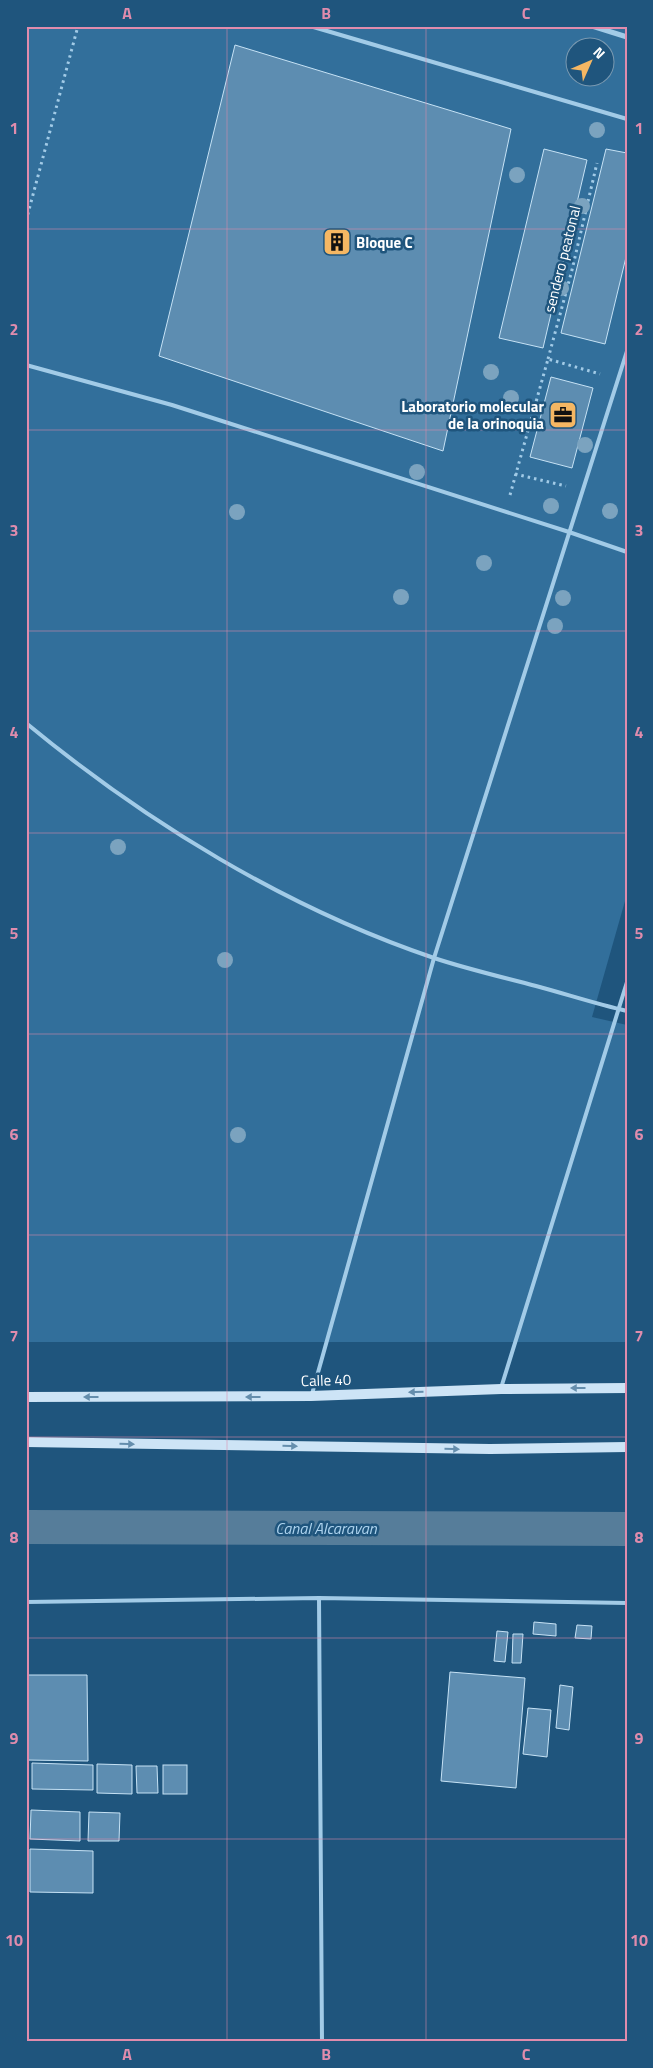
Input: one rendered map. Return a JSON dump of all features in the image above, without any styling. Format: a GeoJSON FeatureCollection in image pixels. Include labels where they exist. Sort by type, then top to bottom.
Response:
{"type":"FeatureCollection","features":[{"type":"Feature","properties":{"kind":"main road","name":"Calle 40"},"geometry":{"type":"LineString","coordinates":[[26,1397],[311,1396],[501,1389],[627,1388]]}},
{"type":"Feature","properties":{"kind":"main road"},"geometry":{"type":"LineString","coordinates":[[26,1442],[490,1449],[627,1446]]}},
{"type":"Feature","properties":{"kind":"street"},"geometry":{"type":"LineString","coordinates":[[592,26],[627,37]]}},
{"type":"Feature","properties":{"kind":"lane"},"geometry":{"type":"LineString","coordinates":[[310,26],[627,119]]}},
{"type":"Feature","properties":{"kind":"lane"},"geometry":{"type":"LineString","coordinates":[[311,1396],[434,958],[627,351]]}},
{"type":"Feature","properties":{"kind":"lane"},"geometry":{"type":"LineString","coordinates":[[26,365],[172,405],[505,511],[627,552]]}},
{"type":"Feature","properties":{"kind":"lane"},"geometry":{"type":"LineString","coordinates":[[26,723],[69,758],[126,799],[184,837],[235,867],[315,908],[434,958],[627,1011]]}},
{"type":"Feature","properties":{"kind":"lane"},"geometry":{"type":"LineString","coordinates":[[501,1389],[627,982]]}},
{"type":"Feature","properties":{"kind":"lane"},"geometry":{"type":"LineString","coordinates":[[26,1602],[319,1598],[627,1603]]}},
{"type":"Feature","properties":{"kind":"lane"},"geometry":{"type":"LineString","coordinates":[[319,1598],[322,2042]]}},
{"type":"Feature","properties":{"kind":"path"},"geometry":{"type":"LineString","coordinates":[[26,221],[78,26]]}},
{"type":"Feature","properties":{"kind":"path","name":"sendero peatonal"},"geometry":{"type":"LineString","coordinates":[[505,511],[572,270],[597,163]]}},
{"type":"Feature","properties":{"kind":"path"},"geometry":{"type":"LineString","coordinates":[[548,359],[618,380]]}},
{"type":"Feature","properties":{"kind":"path"},"geometry":{"type":"LineString","coordinates":[[515,474],[582,490]]}},
{"type":"Feature","properties":{"kind":"shaded area"},"geometry":{"type":"Polygon","coordinates":[[[26,26],[627,26],[627,894],[592,1017],[627,1025],[627,1342],[26,1342],[26,26]]]}},
{"type":"Feature","properties":{"kind":"building","name":"Bloque C"},"geometry":{"type":"Polygon","coordinates":[[[235,45],[511,129],[443,451],[159,356],[235,45]]]}},
{"type":"Feature","properties":{"kind":"building"},"geometry":{"type":"Polygon","coordinates":[[[544,149],[587,160],[543,348],[499,338],[544,149]]]}},
{"type":"Feature","properties":{"kind":"building"},"geometry":{"type":"Polygon","coordinates":[[[606,149],[627,153],[627,253],[605,344],[561,333],[606,149]]]}},
{"type":"Feature","properties":{"kind":"building","name":"Laboratorio molecular de la orinoquia"},"geometry":{"type":"Polygon","coordinates":[[[551,377],[593,388],[572,468],[530,457],[551,377]]]}},
{"type":"Feature","properties":{"kind":"building"},"geometry":{"type":"Polygon","coordinates":[[[534,1622],[556,1624],[556,1636],[533,1634],[534,1622]]]}},
{"type":"Feature","properties":{"kind":"building"},"geometry":{"type":"Polygon","coordinates":[[[577,1625],[592,1626],[591,1639],[575,1638],[577,1625]]]}},
{"type":"Feature","properties":{"kind":"building"},"geometry":{"type":"Polygon","coordinates":[[[497,1631],[508,1632],[505,1662],[494,1661],[497,1631]]]}},
{"type":"Feature","properties":{"kind":"building"},"geometry":{"type":"Polygon","coordinates":[[[513,1634],[523,1634],[521,1663],[512,1663],[513,1634]]]}},
{"type":"Feature","properties":{"kind":"building"},"geometry":{"type":"Polygon","coordinates":[[[450,1672],[525,1678],[516,1788],[441,1781],[450,1672]]]}},
{"type":"Feature","properties":{"kind":"building"},"geometry":{"type":"Polygon","coordinates":[[[26,1675],[87,1675],[88,1761],[26,1760],[26,1675]]]}},
{"type":"Feature","properties":{"kind":"building"},"geometry":{"type":"Polygon","coordinates":[[[560,1685],[573,1687],[569,1730],[556,1728],[560,1685]]]}},
{"type":"Feature","properties":{"kind":"building"},"geometry":{"type":"Polygon","coordinates":[[[528,1708],[551,1710],[547,1757],[523,1754],[528,1708]]]}},
{"type":"Feature","properties":{"kind":"building"},"geometry":{"type":"Polygon","coordinates":[[[32,1763],[93,1765],[93,1790],[32,1789],[32,1763]]]}},
{"type":"Feature","properties":{"kind":"building"},"geometry":{"type":"Polygon","coordinates":[[[97,1764],[132,1765],[132,1794],[97,1793],[97,1764]]]}},
{"type":"Feature","properties":{"kind":"building"},"geometry":{"type":"Polygon","coordinates":[[[163,1765],[187,1765],[187,1794],[163,1794],[163,1765]]]}},
{"type":"Feature","properties":{"kind":"building"},"geometry":{"type":"Polygon","coordinates":[[[136,1766],[157,1766],[158,1793],[137,1793],[136,1766]]]}},
{"type":"Feature","properties":{"kind":"building"},"geometry":{"type":"Polygon","coordinates":[[[31,1810],[80,1812],[80,1841],[30,1839],[31,1810]]]}},
{"type":"Feature","properties":{"kind":"building"},"geometry":{"type":"Polygon","coordinates":[[[89,1812],[120,1813],[119,1841],[88,1841],[89,1812]]]}},
{"type":"Feature","properties":{"kind":"building"},"geometry":{"type":"Polygon","coordinates":[[[30,1849],[93,1851],[93,1893],[30,1892],[30,1849]]]}},
{"type":"Feature","properties":{"kind":"waterway","name":"Canal Alcaravan"},"geometry":{"type":"LineString","coordinates":[[26,1527],[627,1529]]}},
{"type":"Feature","properties":{"kind":"place","name":"Bloque C"},"geometry":{"type":"Point","coordinates":[337,242]}},
{"type":"Feature","properties":{"kind":"place","name":"Laboratorio molecular de la orinoquia"},"geometry":{"type":"Point","coordinates":[563,415]}}]}
